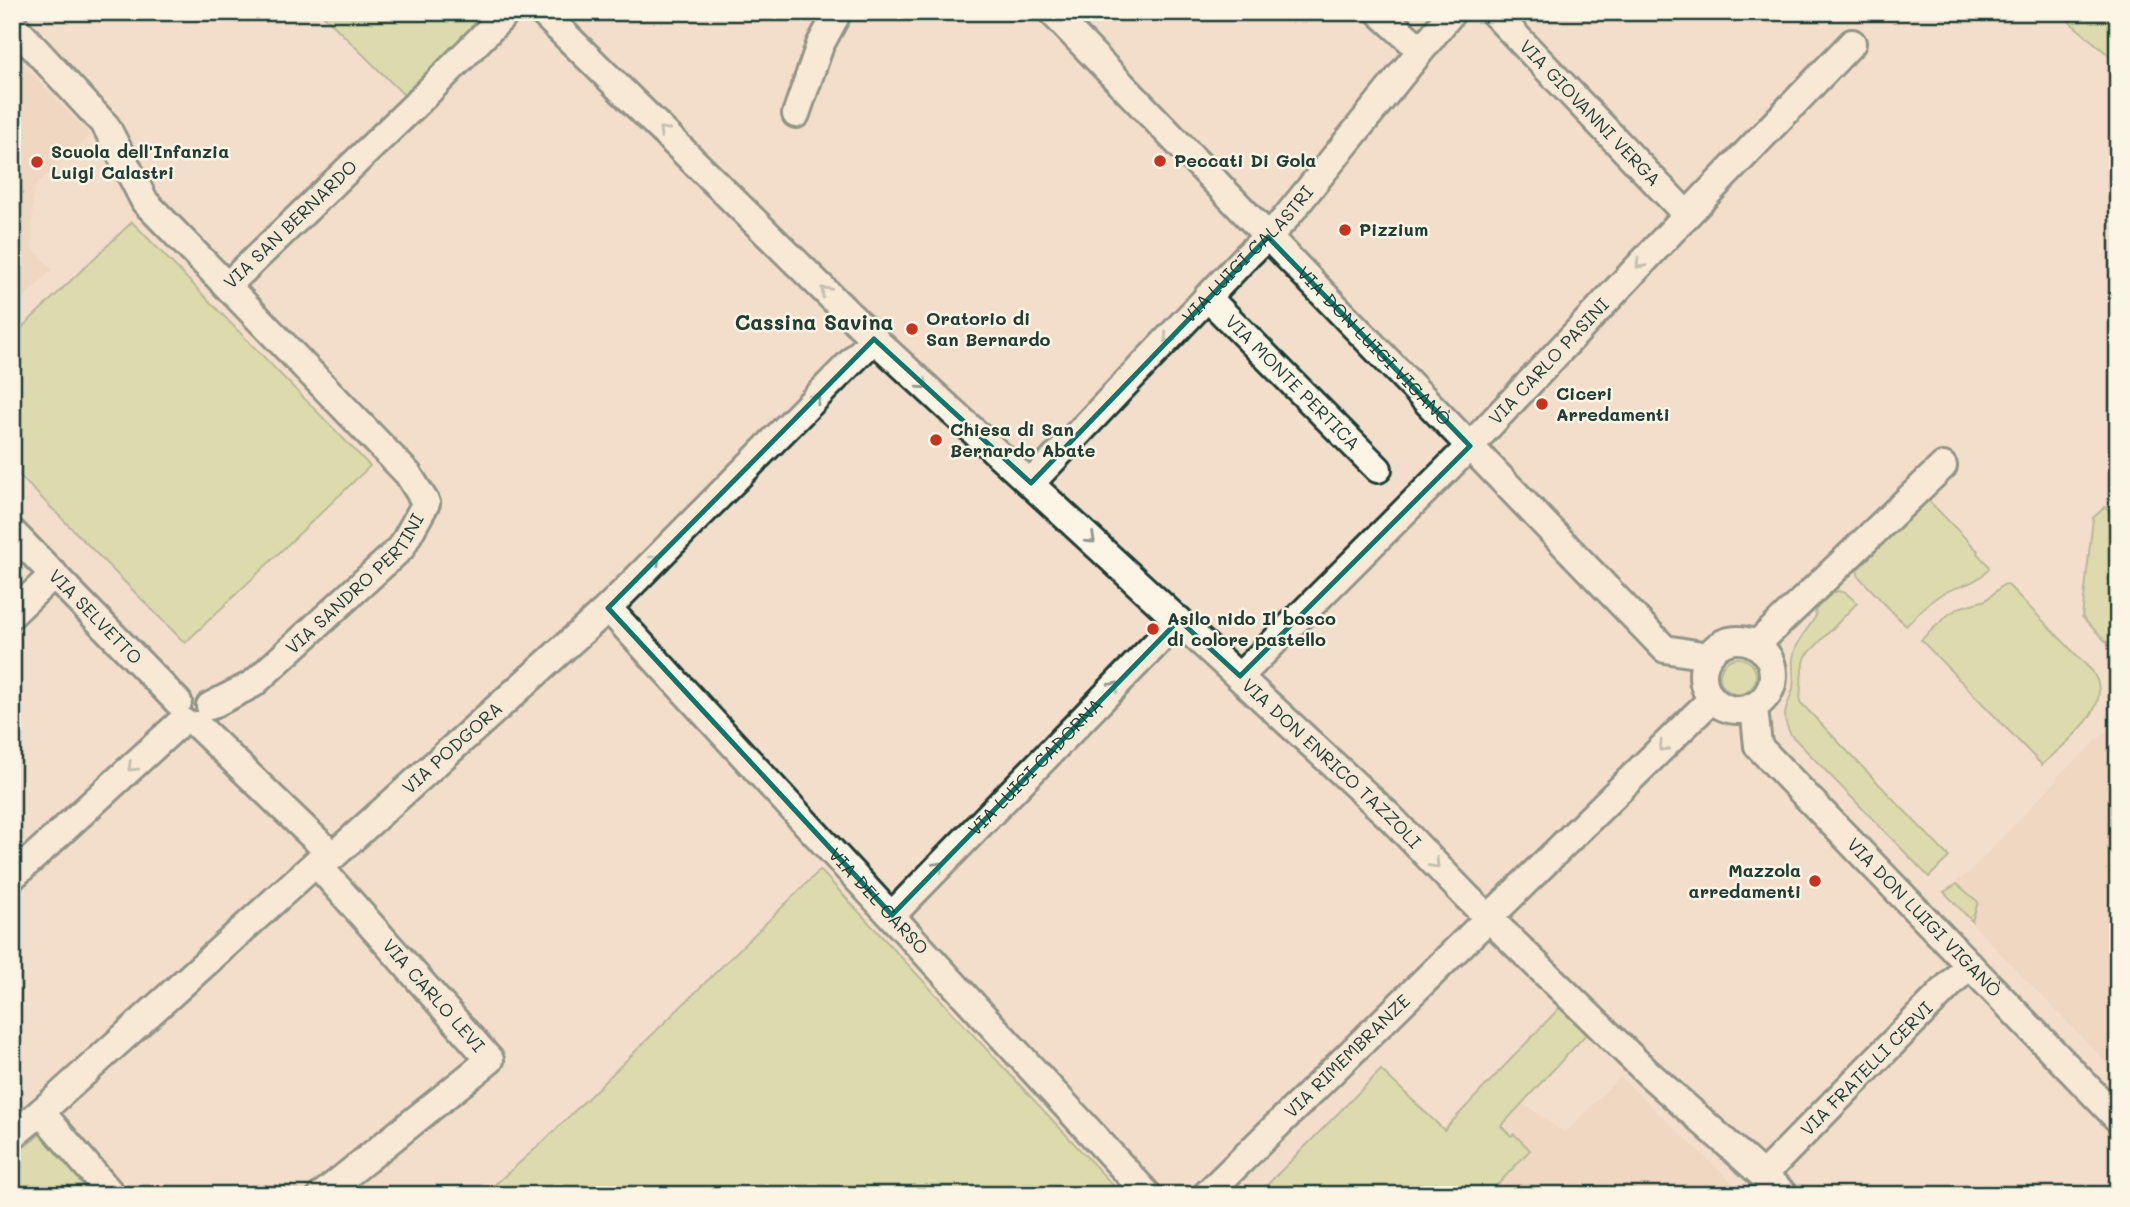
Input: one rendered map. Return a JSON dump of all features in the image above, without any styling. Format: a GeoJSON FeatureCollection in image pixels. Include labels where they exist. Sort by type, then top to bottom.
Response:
{"type":"FeatureCollection","features":[{"type":"Feature","properties":{"kind":"street","name":"VIA SAN BERNARDO"},"geometry":{"type":"LineString","coordinates":[[12,24],[106,126],[145,202],[228,286],[507,12]]}},
{"type":"Feature","properties":{"kind":"street"},"geometry":{"type":"LineString","coordinates":[[542,12],[874,339]]}},
{"type":"Feature","properties":{"kind":"street"},"geometry":{"type":"LineString","coordinates":[[796,114],[820,45],[838,12]]}},
{"type":"Feature","properties":{"kind":"street","name":"VIA DON LUIGI VIGANÒ"},"geometry":{"type":"LineString","coordinates":[[1052,12],[1665,649],[1708,656]]}},
{"type":"Feature","properties":{"kind":"street"},"geometry":{"type":"LineString","coordinates":[[1379,12],[1420,49]]}},
{"type":"Feature","properties":{"kind":"street","name":"VIA LUIGI CALASTRI"},"geometry":{"type":"LineString","coordinates":[[1031,483],[1244,258],[1284,220],[1452,12]]}},
{"type":"Feature","properties":{"kind":"street","name":"VIA GIOVANNI VERGA"},"geometry":{"type":"LineString","coordinates":[[1493,12],[1687,215]]}},
{"type":"Feature","properties":{"kind":"street","name":"VIA CARLO PASINI"},"geometry":{"type":"LineString","coordinates":[[1240,676],[1469,446],[1852,43]]}},
{"type":"Feature","properties":{"kind":"street","name":"VIA SANDRO PERTINI"},"geometry":{"type":"LineString","coordinates":[[192,713],[253,684],[401,548],[426,503],[408,474],[228,286]]}},
{"type":"Feature","properties":{"kind":"street","name":"VIA MONTE PERTICA"},"geometry":{"type":"LineString","coordinates":[[1207,297],[1377,469]]}},
{"type":"Feature","properties":{"kind":"street","name":"VIA DON ENRICO TAZZOLI"},"geometry":{"type":"LineString","coordinates":[[874,339],[1389,816],[1488,918],[1648,1073],[1785,1195]]}},
{"type":"Feature","properties":{"kind":"street","name":"VIA PODGORA"},"geometry":{"type":"LineString","coordinates":[[22,1123],[608,608],[874,339]]}},
{"type":"Feature","properties":{"kind":"street"},"geometry":{"type":"LineString","coordinates":[[1756,645],[1943,466]]}},
{"type":"Feature","properties":{"kind":"street","name":"VIA SELVETTO"},"geometry":{"type":"LineString","coordinates":[[12,532],[192,713],[325,859]]}},
{"type":"Feature","properties":{"kind":"street"},"geometry":{"type":"LineString","coordinates":[[12,614],[54,575]]}},
{"type":"Feature","properties":{"kind":"street","name":"VIA DEL CARSO"},"geometry":{"type":"LineString","coordinates":[[608,608],[1148,1195]]}},
{"type":"Feature","properties":{"kind":"street","name":"VIA LUIGI CADORNA"},"geometry":{"type":"LineString","coordinates":[[892,915],[1179,620]]}},
{"type":"Feature","properties":{"kind":"street"},"geometry":{"type":"LineString","coordinates":[[1734,640],[1756,645],[1771,661],[1774,676],[1766,697],[1747,710],[1732,710],[1718,704],[1707,693],[1703,678],[1708,656],[1719,645],[1734,640]]}},
{"type":"Feature","properties":{"kind":"street","name":"VIA RIMEMBRANZE"},"geometry":{"type":"LineString","coordinates":[[1206,1195],[1712,699]]}},
{"type":"Feature","properties":{"kind":"street","name":"VIA DON LUIGI VIGANÒ"},"geometry":{"type":"LineString","coordinates":[[1754,707],[1758,746],[2118,1119]]}},
{"type":"Feature","properties":{"kind":"street"},"geometry":{"type":"LineString","coordinates":[[12,877],[192,713]]}},
{"type":"Feature","properties":{"kind":"street","name":"VIA CARLO LEVI"},"geometry":{"type":"LineString","coordinates":[[322,1195],[490,1060],[325,859]]}},
{"type":"Feature","properties":{"kind":"street","name":"VIA FRATELLI CERVI"},"geometry":{"type":"LineString","coordinates":[[1764,1174],[1969,965]]}},
{"type":"Feature","properties":{"kind":"street"},"geometry":{"type":"LineString","coordinates":[[22,1123],[112,1195]]}},
{"type":"Feature","properties":{"kind":"highlighted area"},"geometry":{"type":"Polygon","coordinates":[[[1268,237],[1470,446],[1240,676],[1179,620],[892,915],[608,608],[874,339],[1031,483],[1268,237]]]}},
{"type":"Feature","properties":{"kind":"shaded area","name":"Scuola dell'Infanzia Luigi Calastri"},"geometry":{"type":"Polygon","coordinates":[[[12,53],[90,135],[33,188],[32,247],[52,270],[12,309],[12,53]]]}},
{"type":"Feature","properties":{"kind":"shaded area"},"geometry":{"type":"Polygon","coordinates":[[[2118,721],[2118,1074],[1944,892],[1967,874],[2056,778],[2118,721]]]}},
{"type":"Feature","properties":{"kind":"shaded area"},"geometry":{"type":"Polygon","coordinates":[[[1620,1077],[1739,1189],[1734,1195],[1489,1195],[1530,1151],[1504,1124],[1522,1103],[1565,1133],[1620,1077]]]}},
{"type":"Feature","properties":{"kind":"green space"},"geometry":{"type":"Polygon","coordinates":[[[320,12],[488,12],[404,95],[320,12]]]}},
{"type":"Feature","properties":{"kind":"green space"},"geometry":{"type":"Polygon","coordinates":[[[2058,12],[2118,12],[2118,63],[2058,12]]]}},
{"type":"Feature","properties":{"kind":"green space"},"geometry":{"type":"Polygon","coordinates":[[[132,222],[370,466],[185,643],[12,468],[12,337],[132,222]]]}},
{"type":"Feature","properties":{"kind":"green space"},"geometry":{"type":"Polygon","coordinates":[[[1926,498],[1978,551],[1989,568],[1979,578],[1935,598],[1906,626],[1859,577],[1857,570],[1926,498]]]}},
{"type":"Feature","properties":{"kind":"green space"},"geometry":{"type":"Polygon","coordinates":[[[2105,507],[2118,520],[2118,654],[2082,617],[2093,518],[2105,507]]]}},
{"type":"Feature","properties":{"kind":"green space"},"geometry":{"type":"Polygon","coordinates":[[[2007,584],[2092,671],[2098,684],[2098,698],[2085,723],[2042,765],[1921,640],[1949,614],[1961,607],[1986,600],[2007,584]]]}},
{"type":"Feature","properties":{"kind":"green space"},"geometry":{"type":"Polygon","coordinates":[[[1838,591],[1846,593],[1857,603],[1806,656],[1802,669],[1800,702],[1949,857],[1929,877],[1791,735],[1787,727],[1785,716],[1793,688],[1796,648],[1816,616],[1815,610],[1830,594],[1838,591]]]}},
{"type":"Feature","properties":{"kind":"green space"},"geometry":{"type":"Polygon","coordinates":[[[1738,658],[1751,663],[1756,676],[1751,689],[1738,694],[1725,689],[1720,676],[1725,663],[1738,658]]]}},
{"type":"Feature","properties":{"kind":"green space"},"geometry":{"type":"Polygon","coordinates":[[[820,870],[1122,1195],[483,1195],[543,1142],[820,870]]]}},
{"type":"Feature","properties":{"kind":"green space"},"geometry":{"type":"Polygon","coordinates":[[[1957,884],[1978,902],[1972,921],[1944,892],[1957,884]]]}},
{"type":"Feature","properties":{"kind":"green space"},"geometry":{"type":"Polygon","coordinates":[[[1563,1004],[1591,1029],[1501,1126],[1511,1136],[1514,1134],[1530,1150],[1488,1195],[1257,1195],[1381,1070],[1444,1130],[1563,1004]]]}},
{"type":"Feature","properties":{"kind":"green space"},"geometry":{"type":"Polygon","coordinates":[[[42,1133],[91,1195],[12,1195],[12,1157],[42,1133]]]}},
{"type":"Feature","properties":{"kind":"place","name":"Peccati Di Gola"},"geometry":{"type":"Point","coordinates":[1160,161]}},
{"type":"Feature","properties":{"kind":"place","name":"Scuola dell'Infanzia Luigi Calastri"},"geometry":{"type":"Point","coordinates":[37,162]}},
{"type":"Feature","properties":{"kind":"place","name":"Pizzium"},"geometry":{"type":"Point","coordinates":[1345,230]}},
{"type":"Feature","properties":{"kind":"place","name":"Oratorio di San Bernardo"},"geometry":{"type":"Point","coordinates":[912,329]}},
{"type":"Feature","properties":{"kind":"place","name":"Ciceri Arredamenti"},"geometry":{"type":"Point","coordinates":[1542,404]}},
{"type":"Feature","properties":{"kind":"place","name":"Chiesa di San Bernardo Abate"},"geometry":{"type":"Point","coordinates":[936,440]}},
{"type":"Feature","properties":{"kind":"place","name":"Asilo nido Il bosco di colore pastello"},"geometry":{"type":"Point","coordinates":[1153,629]}},
{"type":"Feature","properties":{"kind":"place","name":"Mazzola arredamenti"},"geometry":{"type":"Point","coordinates":[1815,881]}},
{"type":"Feature","properties":{"kind":"district","name":"Cassina Savina"},"geometry":{"type":"Point","coordinates":[814,323]}}]}
